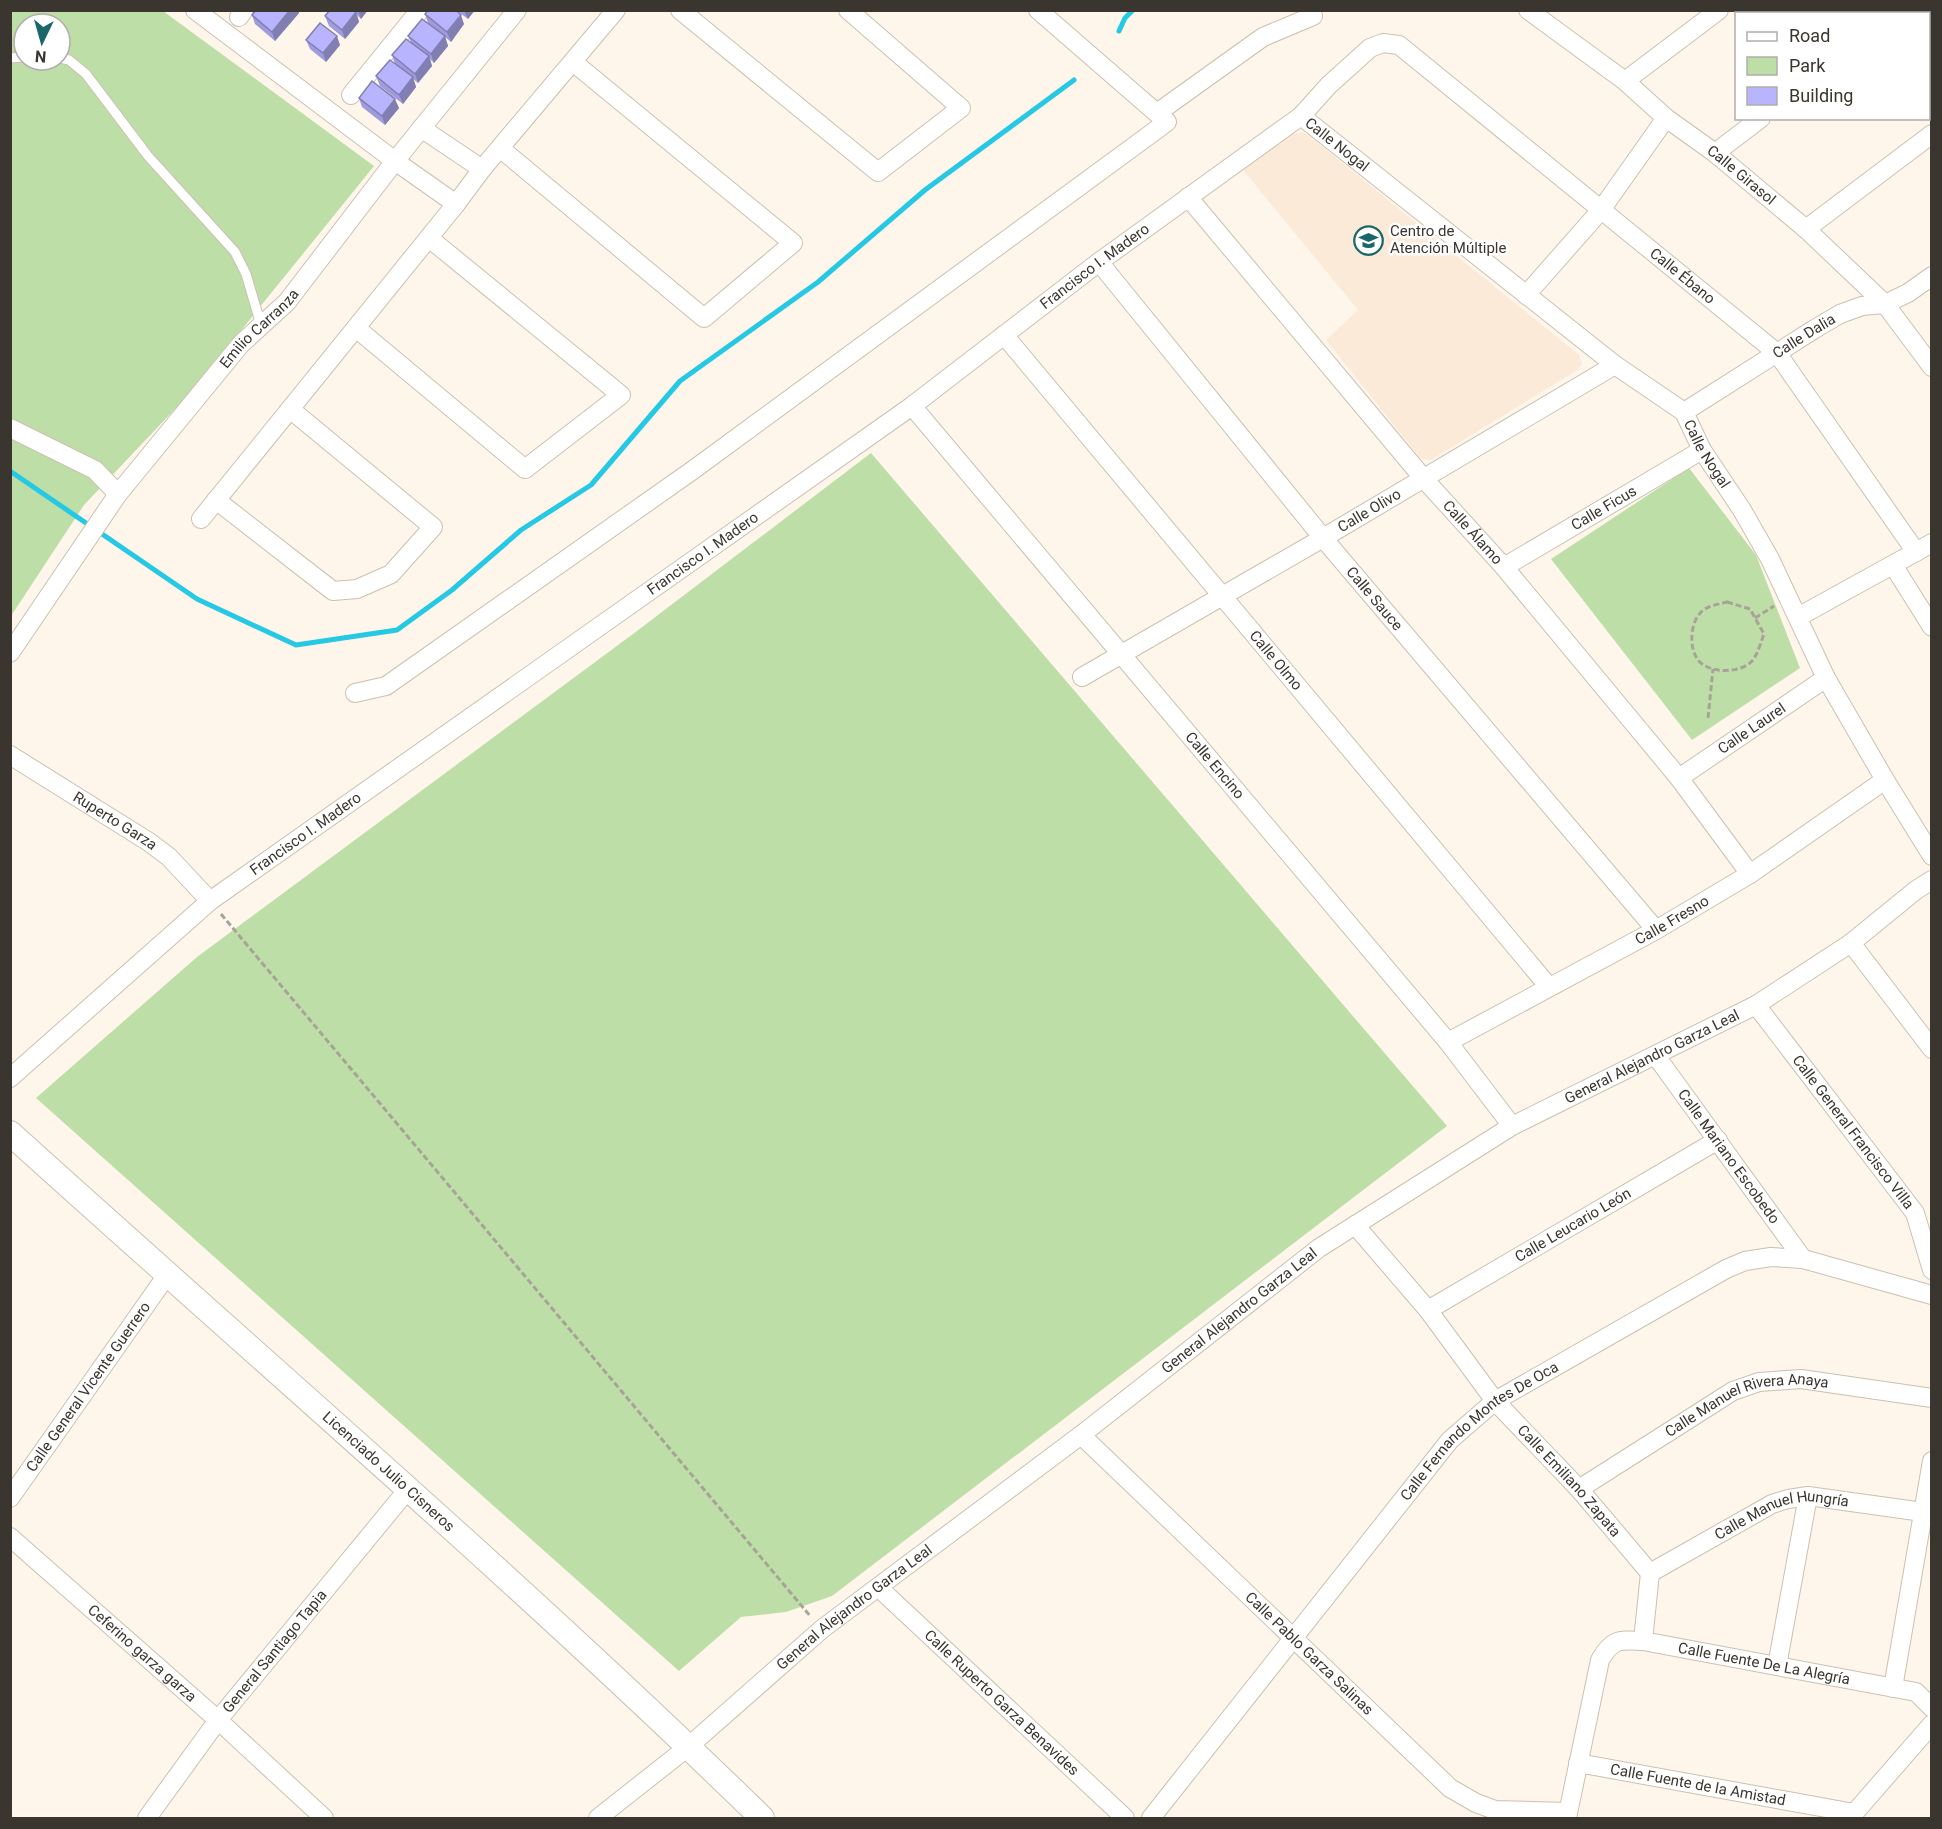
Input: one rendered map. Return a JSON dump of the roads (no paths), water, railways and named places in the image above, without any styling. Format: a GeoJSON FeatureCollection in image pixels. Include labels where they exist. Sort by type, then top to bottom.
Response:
{"type":"FeatureCollection","features":[{"type":"Feature","properties":{"kind":"street"},"geometry":{"type":"LineString","coordinates":[[195,10],[395,161],[456,204]]}},
{"type":"Feature","properties":{"kind":"street"},"geometry":{"type":"LineString","coordinates":[[351,95],[420,10]]}},
{"type":"Feature","properties":{"kind":"street","name":"Emilio Carranza"},"geometry":{"type":"LineString","coordinates":[[10,653],[118,494],[241,344],[286,302],[421,128],[517,10]]}},
{"type":"Feature","properties":{"kind":"street"},"geometry":{"type":"LineString","coordinates":[[201,519],[429,238],[482,169],[616,10]]}},
{"type":"Feature","properties":{"kind":"street"},"geometry":{"type":"LineString","coordinates":[[680,10],[878,172],[961,108],[848,10]]}},
{"type":"Feature","properties":{"kind":"street"},"geometry":{"type":"LineString","coordinates":[[355,693],[386,686],[702,463],[1167,122],[1038,10]]}},
{"type":"Feature","properties":{"kind":"street","name":"Calle Girasol"},"geometry":{"type":"LineString","coordinates":[[1528,10],[1625,81],[1666,118],[1715,153],[1806,228],[1885,304],[1932,367]]}},
{"type":"Feature","properties":{"kind":"street"},"geometry":{"type":"LineString","coordinates":[[1625,81],[1719,10]]}},
{"type":"Feature","properties":{"kind":"street"},"geometry":{"type":"LineString","coordinates":[[1157,113],[1263,37],[1313,16]]}},
{"type":"Feature","properties":{"kind":"street","name":"Francisco I. Madero"},"geometry":{"type":"LineString","coordinates":[[10,1078],[210,901],[912,406],[1099,262],[1301,117],[1329,85],[1370,48],[1383,43],[1400,45]]}},
{"type":"Feature","properties":{"kind":"street","name":"Calle Ébano"},"geometry":{"type":"LineString","coordinates":[[1400,45],[1777,353],[1924,548]]}},
{"type":"Feature","properties":{"kind":"street"},"geometry":{"type":"LineString","coordinates":[[500,148],[704,318],[793,243],[573,62]]}},
{"type":"Feature","properties":{"kind":"street","name":"Calle Nogal"},"geometry":{"type":"LineString","coordinates":[[1301,117],[1616,365],[1684,412],[1702,450],[1742,510],[1770,559],[1826,678],[1884,780],[1932,856]]}},
{"type":"Feature","properties":{"kind":"street"},"geometry":{"type":"LineString","coordinates":[[1526,295],[1601,210],[1666,118]]}},
{"type":"Feature","properties":{"kind":"street"},"geometry":{"type":"LineString","coordinates":[[1715,153],[1758,120]]}},
{"type":"Feature","properties":{"kind":"street"},"geometry":{"type":"LineString","coordinates":[[421,128],[482,169]]}},
{"type":"Feature","properties":{"kind":"street"},"geometry":{"type":"LineString","coordinates":[[1806,228],[1932,134]]}},
{"type":"Feature","properties":{"kind":"street","name":"Calle Álamo"},"geometry":{"type":"LineString","coordinates":[[1188,197],[1424,479],[1504,567],[1679,778],[1750,874]]}},
{"type":"Feature","properties":{"kind":"street"},"geometry":{"type":"LineString","coordinates":[[356,328],[525,469],[621,395],[429,238]]}},
{"type":"Feature","properties":{"kind":"street","name":"Calle Sauce"},"geometry":{"type":"LineString","coordinates":[[1099,262],[1323,538],[1656,930]]}},
{"type":"Feature","properties":{"kind":"street","name":"Calle Dalia"},"geometry":{"type":"LineString","coordinates":[[1684,412],[1840,314],[1862,306],[1885,304],[1908,293],[1932,276]]}},
{"type":"Feature","properties":{"kind":"street","name":"Calle Olmo"},"geometry":{"type":"LineString","coordinates":[[1004,335],[1549,987]]}},
{"type":"Feature","properties":{"kind":"street","name":"Calle Olivo"},"geometry":{"type":"LineString","coordinates":[[1082,677],[1616,365]]}},
{"type":"Feature","properties":{"kind":"street","name":"Calle Encino"},"geometry":{"type":"LineString","coordinates":[[912,406],[1448,1042],[1512,1126]]}},
{"type":"Feature","properties":{"kind":"street"},"geometry":{"type":"LineString","coordinates":[[216,500],[333,591],[357,589],[391,574],[433,527],[290,409]]}},
{"type":"Feature","properties":{"kind":"street"},"geometry":{"type":"LineString","coordinates":[[10,428],[95,470],[118,494]]}},
{"type":"Feature","properties":{"kind":"street","name":"Calle Ficus"},"geometry":{"type":"LineString","coordinates":[[1504,567],[1702,450]]}},
{"type":"Feature","properties":{"kind":"street"},"geometry":{"type":"LineString","coordinates":[[1798,617],[1924,548]]}},
{"type":"Feature","properties":{"kind":"street"},"geometry":{"type":"LineString","coordinates":[[1893,566],[1932,627]]}},
{"type":"Feature","properties":{"kind":"street","name":"Calle Laurel"},"geometry":{"type":"LineString","coordinates":[[1679,778],[1826,678]]}},
{"type":"Feature","properties":{"kind":"street","name":"Ruperto Garza"},"geometry":{"type":"LineString","coordinates":[[10,755],[149,842],[169,857],[210,901]]}},
{"type":"Feature","properties":{"kind":"street","name":"Calle Fresno"},"geometry":{"type":"LineString","coordinates":[[1448,1042],[1656,930],[1750,874],[1884,780]]}},
{"type":"Feature","properties":{"kind":"street","name":"General Alejandro Garza Leal"},"geometry":{"type":"LineString","coordinates":[[598,1818],[688,1747],[822,1629],[1081,1435],[1319,1248],[1512,1126],[1756,1005],[1851,943],[1916,890],[1932,880]]}},
{"type":"Feature","properties":{"kind":"street"},"geometry":{"type":"LineString","coordinates":[[1851,943],[1932,1049]]}},
{"type":"Feature","properties":{"kind":"street","name":"Calle General Francisco Villa"},"geometry":{"type":"LineString","coordinates":[[1756,1005],[1915,1213],[1932,1270]]}},
{"type":"Feature","properties":{"kind":"street","name":"Calle Mariano Escobedo"},"geometry":{"type":"LineString","coordinates":[[1656,1056],[1803,1259]]}},
{"type":"Feature","properties":{"kind":"street","name":"Licenciado Julio Cisneros"},"geometry":{"type":"LineString","coordinates":[[10,1133],[409,1488],[762,1818]]}},
{"type":"Feature","properties":{"kind":"street","name":"Calle Leucario León"},"geometry":{"type":"LineString","coordinates":[[1428,1310],[1718,1140]]}},
{"type":"Feature","properties":{"kind":"street","name":"Calle Emiliano Zapata"},"geometry":{"type":"LineString","coordinates":[[1355,1225],[1428,1310],[1495,1401],[1579,1489],[1650,1573]]}},
{"type":"Feature","properties":{"kind":"street","name":"Calle Fernando Montes De Oca"},"geometry":{"type":"LineString","coordinates":[[1151,1818],[1450,1440],[1495,1401],[1726,1269],[1745,1261],[1771,1257],[1803,1259],[1932,1295]]}},
{"type":"Feature","properties":{"kind":"street","name":"Calle General Vicente Guerrero"},"geometry":{"type":"LineString","coordinates":[[10,1498],[167,1275]]}},
{"type":"Feature","properties":{"kind":"street","name":"Calle Manuel Rivera Anaya"},"geometry":{"type":"LineString","coordinates":[[1579,1489],[1732,1391],[1759,1382],[1801,1379],[1932,1398]]}},
{"type":"Feature","properties":{"kind":"street","name":"Calle Pablo Garza Salinas"},"geometry":{"type":"LineString","coordinates":[[1081,1435],[1449,1788],[1463,1797],[1495,1810],[1567,1815]]}},
{"type":"Feature","properties":{"kind":"street"},"geometry":{"type":"LineString","coordinates":[[1893,1688],[1932,1461]]}},
{"type":"Feature","properties":{"kind":"street","name":"General Santiago Tapia"},"geometry":{"type":"LineString","coordinates":[[147,1818],[218,1720],[409,1488]]}},
{"type":"Feature","properties":{"kind":"street"},"geometry":{"type":"LineString","coordinates":[[1777,1666],[1808,1496]]}},
{"type":"Feature","properties":{"kind":"street","name":"Calle Manuel Hungría"},"geometry":{"type":"LineString","coordinates":[[1650,1573],[1772,1504],[1788,1499],[1808,1496],[1923,1512]]}},
{"type":"Feature","properties":{"kind":"street","name":"Ceferino garza garza"},"geometry":{"type":"LineString","coordinates":[[10,1537],[218,1720],[324,1818]]}},
{"type":"Feature","properties":{"kind":"street"},"geometry":{"type":"LineString","coordinates":[[1643,1641],[1650,1573]]}},
{"type":"Feature","properties":{"kind":"street","name":"Calle Ruperto Garza Benavides"},"geometry":{"type":"LineString","coordinates":[[879,1588],[1125,1818]]}},
{"type":"Feature","properties":{"kind":"street","name":"Calle Fuente De La Alegría"},"geometry":{"type":"LineString","coordinates":[[1578,1763],[1600,1660],[1605,1650],[1619,1640],[1643,1641],[1916,1692],[1932,1708]]}},
{"type":"Feature","properties":{"kind":"street"},"geometry":{"type":"LineString","coordinates":[[1852,1816],[1932,1724]]}},
{"type":"Feature","properties":{"kind":"street"},"geometry":{"type":"LineString","coordinates":[[1567,1815],[1578,1763]]}},
{"type":"Feature","properties":{"kind":"street","name":"Calle Fuente de la Amistad"},"geometry":{"type":"LineString","coordinates":[[1578,1763],[1852,1816]]}},
{"type":"Feature","properties":{"kind":"lane"},"geometry":{"type":"LineString","coordinates":[[72,62],[86,74],[148,156],[235,252],[246,274],[261,325]]}},
{"type":"Feature","properties":{"kind":"waterway"},"geometry":{"type":"LineString","coordinates":[[1119,31],[1125,18],[1133,10]]}},
{"type":"Feature","properties":{"kind":"waterway"},"geometry":{"type":"LineString","coordinates":[[10,471],[197,599],[296,645],[397,630],[452,590],[521,530],[591,485],[680,381],[818,282],[925,190],[1074,80]]}},
{"type":"Feature","properties":{"kind":"place","name":"Centro de Atención Múltiple"},"geometry":{"type":"Point","coordinates":[1369,240]}}]}
